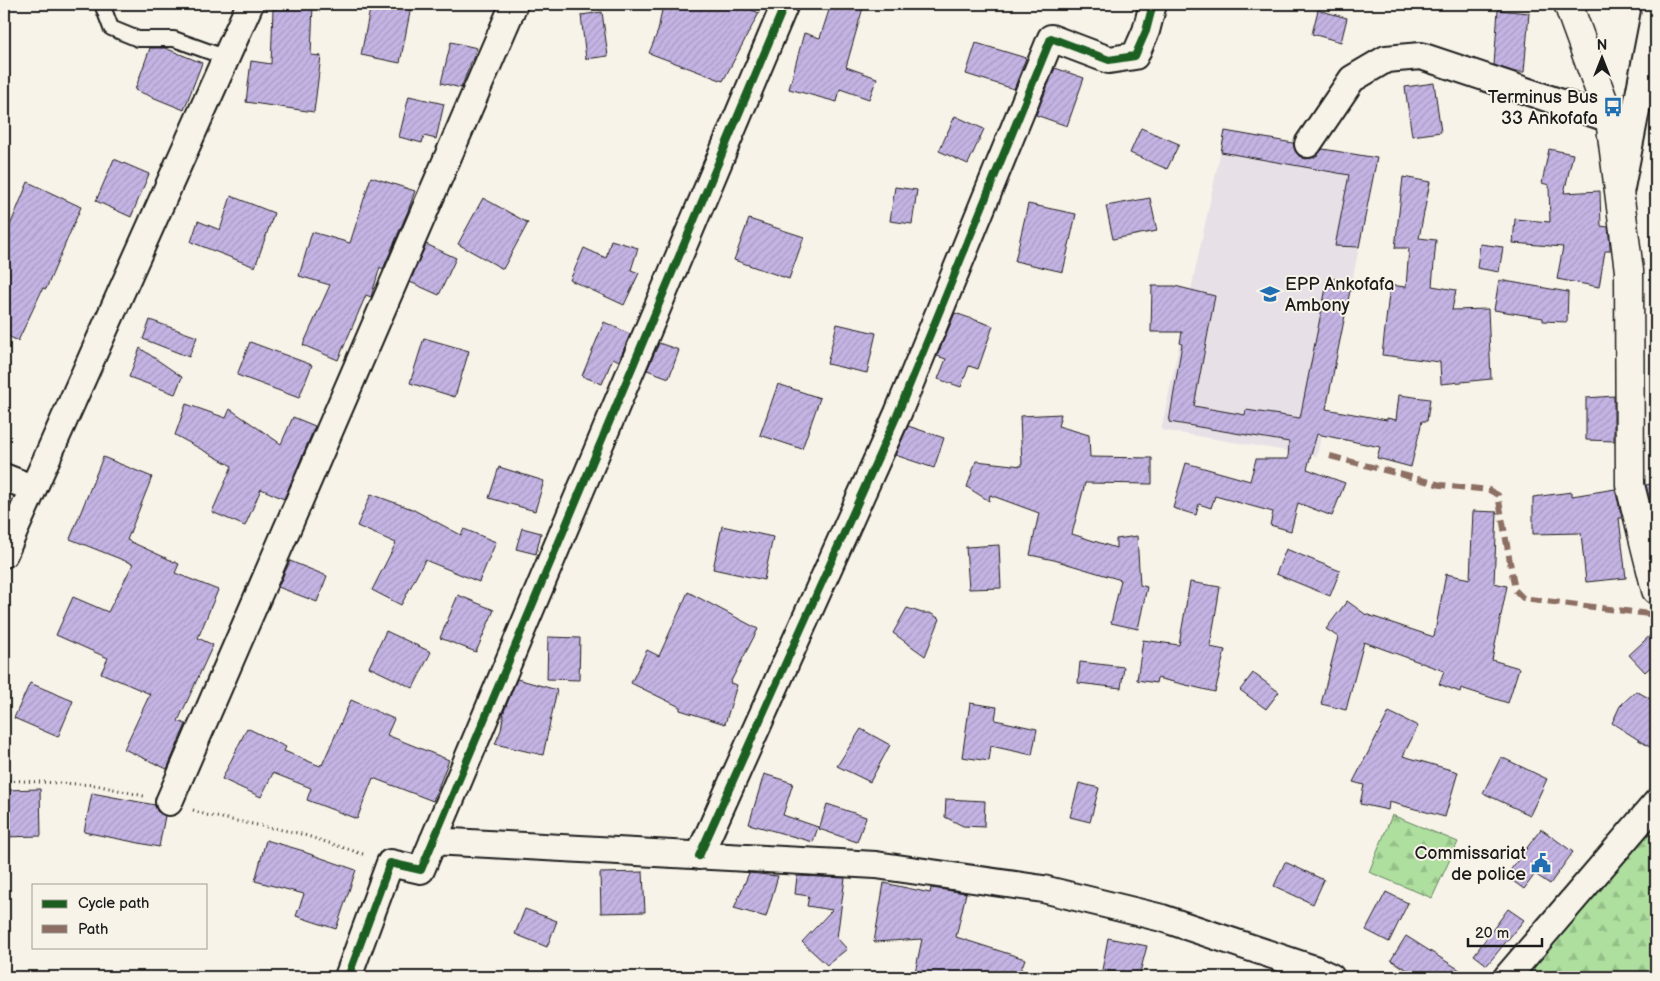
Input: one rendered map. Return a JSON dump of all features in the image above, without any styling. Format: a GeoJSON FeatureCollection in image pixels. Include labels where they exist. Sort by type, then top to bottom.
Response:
{"type":"FeatureCollection","features":[{"type":"Feature","properties":{"kind":"street"},"geometry":{"type":"LineString","coordinates":[[4,554],[250,4]]}},
{"type":"Feature","properties":{"kind":"street"},"geometry":{"type":"LineString","coordinates":[[169,802],[514,4]]}},
{"type":"Feature","properties":{"kind":"street"},"geometry":{"type":"LineString","coordinates":[[348,977],[390,862],[421,870],[785,4]]}},
{"type":"Feature","properties":{"kind":"street"},"geometry":{"type":"LineString","coordinates":[[699,856],[898,412],[1051,38],[1109,60],[1135,56],[1146,31],[1153,4]]}},
{"type":"Feature","properties":{"kind":"street"},"geometry":{"type":"LineString","coordinates":[[1568,4],[1610,120],[1629,271],[1630,486],[1656,590]]}},
{"type":"Feature","properties":{"kind":"street"},"geometry":{"type":"LineString","coordinates":[[1620,195],[1656,7]]}},
{"type":"Feature","properties":{"kind":"street"},"geometry":{"type":"LineString","coordinates":[[1308,144],[1352,79],[1386,59],[1421,56],[1610,120]]}},
{"type":"Feature","properties":{"kind":"street"},"geometry":{"type":"LineString","coordinates":[[4,477],[32,488]]}},
{"type":"Feature","properties":{"kind":"street"},"geometry":{"type":"LineString","coordinates":[[1507,977],[1656,803]]}},
{"type":"Feature","properties":{"kind":"street"},"geometry":{"type":"LineString","coordinates":[[432,841],[876,865],[1044,889],[1162,918],[1314,969],[1331,977]]}},
{"type":"Feature","properties":{"kind":"lane"},"geometry":{"type":"LineString","coordinates":[[102,4],[111,28],[138,39],[174,39],[227,58]]}},
{"type":"Feature","properties":{"kind":"path"},"geometry":{"type":"LineString","coordinates":[[4,780],[96,785],[169,802],[206,815],[298,833],[390,862]]}},
{"type":"Feature","properties":{"kind":"shaded area","name":"EPP Ankofafa Ambony"},"geometry":{"type":"Polygon","coordinates":[[[1225,131],[1377,158],[1317,456],[1161,430],[1225,131]]]}},
{"type":"Feature","properties":{"kind":"green space"},"geometry":{"type":"Polygon","coordinates":[[[1392,815],[1458,842],[1432,898],[1369,872],[1392,815]]]}},
{"type":"Feature","properties":{"kind":"green space"},"geometry":{"type":"Polygon","coordinates":[[[1656,824],[1656,977],[1522,977],[1656,824]]]}},
{"type":"Feature","properties":{"kind":"building"},"geometry":{"type":"Polygon","coordinates":[[[278,4],[313,4],[311,55],[321,56],[314,112],[246,102],[251,61],[271,64],[273,9],[278,9],[278,4]]]}},
{"type":"Feature","properties":{"kind":"building"},"geometry":{"type":"Polygon","coordinates":[[[371,4],[396,4],[411,7],[400,63],[361,55],[371,4]]]}},
{"type":"Feature","properties":{"kind":"building"},"geometry":{"type":"Polygon","coordinates":[[[663,4],[738,4],[759,13],[723,81],[649,53],[658,31],[663,4]]]}},
{"type":"Feature","properties":{"kind":"building"},"geometry":{"type":"Polygon","coordinates":[[[831,4],[864,4],[846,67],[877,78],[869,99],[840,89],[837,102],[789,89],[804,33],[820,38],[831,4]]]}},
{"type":"Feature","properties":{"kind":"building"},"geometry":{"type":"Polygon","coordinates":[[[1318,10],[1347,18],[1341,42],[1312,34],[1318,10]]]}},
{"type":"Feature","properties":{"kind":"building"},"geometry":{"type":"Polygon","coordinates":[[[1498,10],[1529,13],[1524,72],[1515,72],[1494,65],[1498,10]]]}},
{"type":"Feature","properties":{"kind":"building"},"geometry":{"type":"Polygon","coordinates":[[[602,12],[608,56],[586,59],[581,15],[602,12]]]}},
{"type":"Feature","properties":{"kind":"building"},"geometry":{"type":"Polygon","coordinates":[[[451,42],[477,48],[461,88],[441,83],[451,42]]]}},
{"type":"Feature","properties":{"kind":"building"},"geometry":{"type":"Polygon","coordinates":[[[976,43],[1026,58],[1014,89],[966,74],[976,43]]]}},
{"type":"Feature","properties":{"kind":"building"},"geometry":{"type":"Polygon","coordinates":[[[150,48],[165,48],[202,63],[184,110],[135,90],[150,48]]]}},
{"type":"Feature","properties":{"kind":"building"},"geometry":{"type":"Polygon","coordinates":[[[1055,68],[1084,78],[1067,126],[1036,115],[1055,68]]]}},
{"type":"Feature","properties":{"kind":"building"},"geometry":{"type":"Polygon","coordinates":[[[1434,83],[1441,132],[1412,136],[1405,87],[1434,83]]]}},
{"type":"Feature","properties":{"kind":"building"},"geometry":{"type":"Polygon","coordinates":[[[409,96],[444,104],[436,139],[424,136],[422,143],[399,137],[409,96]]]}},
{"type":"Feature","properties":{"kind":"building"},"geometry":{"type":"Polygon","coordinates":[[[955,116],[984,129],[968,164],[939,151],[955,116]]]}},
{"type":"Feature","properties":{"kind":"building"},"geometry":{"type":"Polygon","coordinates":[[[1141,128],[1179,144],[1167,169],[1130,153],[1141,128]]]}},
{"type":"Feature","properties":{"kind":"building"},"geometry":{"type":"Polygon","coordinates":[[[1225,131],[1293,143],[1295,151],[1299,156],[1306,159],[1315,157],[1323,149],[1377,158],[1359,247],[1335,246],[1349,175],[1221,152],[1225,131]]]}},
{"type":"Feature","properties":{"kind":"building"},"geometry":{"type":"Polygon","coordinates":[[[1549,149],[1573,154],[1564,193],[1600,191],[1601,226],[1608,227],[1610,251],[1605,251],[1599,287],[1557,279],[1563,247],[1513,243],[1515,219],[1550,222],[1549,185],[1542,183],[1549,149]]]}},
{"type":"Feature","properties":{"kind":"building"},"geometry":{"type":"Polygon","coordinates":[[[114,159],[149,174],[131,217],[96,201],[114,159]]]}},
{"type":"Feature","properties":{"kind":"building"},"geometry":{"type":"Polygon","coordinates":[[[371,177],[415,191],[383,269],[380,267],[371,297],[366,295],[338,360],[303,345],[330,285],[299,276],[312,232],[350,243],[371,177]]]}},
{"type":"Feature","properties":{"kind":"building"},"geometry":{"type":"Polygon","coordinates":[[[1403,177],[1430,182],[1419,238],[1436,240],[1432,286],[1456,290],[1452,310],[1488,309],[1491,379],[1441,384],[1440,362],[1382,355],[1390,285],[1406,287],[1409,248],[1395,248],[1403,177]]]}},
{"type":"Feature","properties":{"kind":"building"},"geometry":{"type":"Polygon","coordinates":[[[28,182],[81,207],[46,289],[43,288],[18,341],[4,334],[4,240],[28,182]]]}},
{"type":"Feature","properties":{"kind":"building"},"geometry":{"type":"Polygon","coordinates":[[[895,187],[917,190],[912,224],[890,221],[895,187]]]}},
{"type":"Feature","properties":{"kind":"building"},"geometry":{"type":"Polygon","coordinates":[[[231,196],[274,213],[255,267],[191,242],[198,221],[220,230],[231,196]]]}},
{"type":"Feature","properties":{"kind":"building"},"geometry":{"type":"Polygon","coordinates":[[[483,198],[528,223],[503,269],[458,244],[483,198]]]}},
{"type":"Feature","properties":{"kind":"building"},"geometry":{"type":"Polygon","coordinates":[[[1150,198],[1157,231],[1113,239],[1106,206],[1150,198]]]}},
{"type":"Feature","properties":{"kind":"building"},"geometry":{"type":"Polygon","coordinates":[[[1028,204],[1076,214],[1063,272],[1015,261],[1028,204]]]}},
{"type":"Feature","properties":{"kind":"building"},"geometry":{"type":"Polygon","coordinates":[[[749,219],[804,237],[789,279],[734,260],[749,219]]]}},
{"type":"Feature","properties":{"kind":"building"},"geometry":{"type":"Polygon","coordinates":[[[611,240],[638,248],[631,270],[639,273],[624,305],[570,280],[584,248],[606,258],[611,240]]]}},
{"type":"Feature","properties":{"kind":"building"},"geometry":{"type":"Polygon","coordinates":[[[426,244],[456,258],[439,295],[410,282],[426,244]]]}},
{"type":"Feature","properties":{"kind":"building"},"geometry":{"type":"Polygon","coordinates":[[[1480,244],[1503,247],[1499,272],[1477,268],[1480,244]]]}},
{"type":"Feature","properties":{"kind":"building"},"geometry":{"type":"Polygon","coordinates":[[[1328,278],[1352,281],[1326,409],[1396,420],[1399,395],[1430,399],[1427,421],[1422,421],[1411,467],[1377,458],[1380,447],[1317,434],[1307,469],[1345,483],[1332,516],[1298,503],[1291,531],[1270,525],[1273,512],[1215,496],[1211,508],[1199,504],[1196,515],[1173,508],[1186,463],[1250,481],[1256,459],[1288,459],[1289,442],[1169,422],[1182,344],[1180,343],[1182,332],[1151,332],[1152,286],[1175,286],[1215,296],[1194,406],[1245,415],[1246,410],[1300,418],[1328,278]]]}},
{"type":"Feature","properties":{"kind":"building"},"geometry":{"type":"Polygon","coordinates":[[[1499,280],[1568,292],[1567,322],[1543,321],[1543,318],[1494,310],[1499,280]]]}},
{"type":"Feature","properties":{"kind":"building"},"geometry":{"type":"Polygon","coordinates":[[[955,313],[993,326],[978,369],[969,366],[961,387],[938,379],[946,359],[937,356],[955,313]]]}},
{"type":"Feature","properties":{"kind":"building"},"geometry":{"type":"Polygon","coordinates":[[[150,320],[197,337],[189,357],[143,339],[150,320]]]}},
{"type":"Feature","properties":{"kind":"building"},"geometry":{"type":"Polygon","coordinates":[[[604,322],[630,334],[619,361],[613,358],[602,384],[582,376],[604,322]]]}},
{"type":"Feature","properties":{"kind":"building"},"geometry":{"type":"Polygon","coordinates":[[[837,324],[876,333],[867,373],[827,364],[837,324]]]}},
{"type":"Feature","properties":{"kind":"building"},"geometry":{"type":"Polygon","coordinates":[[[424,338],[469,351],[455,397],[410,383],[424,338]]]}},
{"type":"Feature","properties":{"kind":"building"},"geometry":{"type":"Polygon","coordinates":[[[250,342],[312,365],[299,398],[237,375],[250,342]]]}},
{"type":"Feature","properties":{"kind":"building"},"geometry":{"type":"Polygon","coordinates":[[[659,343],[679,350],[669,378],[647,370],[659,343]]]}},
{"type":"Feature","properties":{"kind":"building"},"geometry":{"type":"Polygon","coordinates":[[[140,348],[182,377],[175,394],[129,377],[140,348]]]}},
{"type":"Feature","properties":{"kind":"building"},"geometry":{"type":"Polygon","coordinates":[[[778,384],[820,398],[802,449],[760,435],[778,384]]]}},
{"type":"Feature","properties":{"kind":"building"},"geometry":{"type":"Polygon","coordinates":[[[1614,396],[1614,441],[1586,440],[1586,398],[1614,396]]]}},
{"type":"Feature","properties":{"kind":"building"},"geometry":{"type":"Polygon","coordinates":[[[186,404],[226,418],[230,409],[281,444],[293,417],[315,426],[284,499],[261,489],[245,526],[212,512],[232,466],[175,435],[186,404]]]}},
{"type":"Feature","properties":{"kind":"building"},"geometry":{"type":"Polygon","coordinates":[[[1061,414],[1058,426],[1089,435],[1090,457],[1152,458],[1152,484],[1085,483],[1072,534],[1116,548],[1116,539],[1137,536],[1140,585],[1147,587],[1138,629],[1111,623],[1121,580],[1054,560],[1030,555],[1039,513],[990,495],[989,501],[967,487],[976,461],[1022,466],[1020,416],[1061,414]]]}},
{"type":"Feature","properties":{"kind":"building"},"geometry":{"type":"Polygon","coordinates":[[[908,426],[944,438],[934,468],[895,455],[908,426]]]}},
{"type":"Feature","properties":{"kind":"building"},"geometry":{"type":"Polygon","coordinates":[[[103,457],[152,477],[127,540],[179,564],[175,573],[218,590],[198,638],[213,645],[178,721],[186,724],[167,769],[124,749],[150,694],[101,673],[108,658],[56,635],[73,597],[108,612],[133,564],[70,539],[103,457]]]}},
{"type":"Feature","properties":{"kind":"building"},"geometry":{"type":"Polygon","coordinates":[[[499,467],[544,481],[535,511],[489,498],[499,467]]]}},
{"type":"Feature","properties":{"kind":"building"},"geometry":{"type":"Polygon","coordinates":[[[1656,483],[1656,507],[1652,507],[1646,485],[1656,483]]]}},
{"type":"Feature","properties":{"kind":"building"},"geometry":{"type":"Polygon","coordinates":[[[1615,489],[1622,518],[1619,518],[1626,578],[1586,582],[1581,533],[1533,534],[1533,497],[1572,492],[1572,496],[1615,489]]]}},
{"type":"Feature","properties":{"kind":"building"},"geometry":{"type":"Polygon","coordinates":[[[371,494],[412,509],[461,535],[464,529],[496,542],[479,582],[425,560],[401,605],[372,590],[396,543],[357,526],[371,494]]]}},
{"type":"Feature","properties":{"kind":"building"},"geometry":{"type":"Polygon","coordinates":[[[1473,511],[1497,512],[1494,583],[1507,586],[1492,660],[1519,668],[1508,703],[1461,688],[1460,692],[1439,684],[1444,671],[1364,642],[1346,710],[1321,704],[1338,637],[1326,629],[1347,601],[1365,614],[1434,637],[1446,574],[1470,579],[1473,511]]]}},
{"type":"Feature","properties":{"kind":"building"},"geometry":{"type":"Polygon","coordinates":[[[722,526],[773,537],[764,580],[713,569],[722,526]]]}},
{"type":"Feature","properties":{"kind":"building"},"geometry":{"type":"Polygon","coordinates":[[[522,528],[541,533],[536,554],[516,549],[522,528]]]}},
{"type":"Feature","properties":{"kind":"building"},"geometry":{"type":"Polygon","coordinates":[[[999,545],[1001,588],[969,589],[966,547],[999,545]]]}},
{"type":"Feature","properties":{"kind":"building"},"geometry":{"type":"Polygon","coordinates":[[[1286,549],[1340,571],[1330,596],[1276,574],[1286,549]]]}},
{"type":"Feature","properties":{"kind":"building"},"geometry":{"type":"Polygon","coordinates":[[[290,561],[327,576],[317,602],[278,587],[290,561]]]}},
{"type":"Feature","properties":{"kind":"building"},"geometry":{"type":"Polygon","coordinates":[[[1190,582],[1220,587],[1210,647],[1225,650],[1215,692],[1157,678],[1156,683],[1137,680],[1143,640],[1179,645],[1190,582]]]}},
{"type":"Feature","properties":{"kind":"building"},"geometry":{"type":"Polygon","coordinates":[[[688,592],[758,629],[730,683],[737,685],[725,724],[680,710],[680,707],[631,683],[647,650],[659,656],[688,592]]]}},
{"type":"Feature","properties":{"kind":"building"},"geometry":{"type":"Polygon","coordinates":[[[458,595],[494,610],[476,652],[440,638],[458,595]]]}},
{"type":"Feature","properties":{"kind":"building"},"geometry":{"type":"Polygon","coordinates":[[[907,608],[922,613],[930,613],[940,619],[925,656],[893,633],[907,608]]]}},
{"type":"Feature","properties":{"kind":"building"},"geometry":{"type":"Polygon","coordinates":[[[1656,630],[1656,662],[1645,672],[1629,655],[1656,630]]]}},
{"type":"Feature","properties":{"kind":"building"},"geometry":{"type":"Polygon","coordinates":[[[386,631],[431,652],[413,688],[369,667],[386,631]]]}},
{"type":"Feature","properties":{"kind":"building"},"geometry":{"type":"Polygon","coordinates":[[[548,637],[580,638],[579,680],[547,679],[548,637]]]}},
{"type":"Feature","properties":{"kind":"building"},"geometry":{"type":"Polygon","coordinates":[[[1080,662],[1124,667],[1121,688],[1078,683],[1080,662]]]}},
{"type":"Feature","properties":{"kind":"building"},"geometry":{"type":"Polygon","coordinates":[[[1253,673],[1279,692],[1266,709],[1240,690],[1253,673]]]}},
{"type":"Feature","properties":{"kind":"building"},"geometry":{"type":"Polygon","coordinates":[[[517,679],[557,690],[543,755],[495,744],[501,730],[504,711],[517,679]]]}},
{"type":"Feature","properties":{"kind":"building"},"geometry":{"type":"Polygon","coordinates":[[[30,683],[73,701],[58,737],[14,718],[30,683]]]}},
{"type":"Feature","properties":{"kind":"building"},"geometry":{"type":"Polygon","coordinates":[[[1636,691],[1656,702],[1656,751],[1612,723],[1620,706],[1636,691]]]}},
{"type":"Feature","properties":{"kind":"building"},"geometry":{"type":"Polygon","coordinates":[[[351,700],[394,719],[387,735],[449,760],[433,801],[373,778],[357,819],[307,800],[311,788],[273,773],[261,797],[222,779],[247,728],[286,747],[284,751],[320,766],[322,765],[351,700]]]}},
{"type":"Feature","properties":{"kind":"building"},"geometry":{"type":"Polygon","coordinates":[[[970,703],[997,707],[995,720],[1037,729],[1032,755],[991,746],[989,761],[962,757],[970,703]]]}},
{"type":"Feature","properties":{"kind":"building"},"geometry":{"type":"Polygon","coordinates":[[[1389,712],[1418,726],[1403,756],[1458,772],[1445,817],[1389,802],[1388,810],[1360,804],[1364,785],[1353,782],[1389,712]]]}},
{"type":"Feature","properties":{"kind":"building"},"geometry":{"type":"Polygon","coordinates":[[[861,729],[890,745],[870,782],[837,766],[861,729]]]}},
{"type":"Feature","properties":{"kind":"building"},"geometry":{"type":"Polygon","coordinates":[[[1501,757],[1547,779],[1530,815],[1483,793],[1501,757]]]}},
{"type":"Feature","properties":{"kind":"building"},"geometry":{"type":"Polygon","coordinates":[[[764,774],[793,783],[783,815],[818,827],[813,842],[749,824],[764,774]]]}},
{"type":"Feature","properties":{"kind":"building"},"geometry":{"type":"Polygon","coordinates":[[[1079,783],[1099,788],[1090,822],[1070,817],[1079,783]]]}},
{"type":"Feature","properties":{"kind":"building"},"geometry":{"type":"Polygon","coordinates":[[[40,789],[41,836],[4,837],[4,790],[40,789]]]}},
{"type":"Feature","properties":{"kind":"building"},"geometry":{"type":"Polygon","coordinates":[[[92,793],[155,805],[157,811],[165,816],[159,847],[84,832],[92,793]]]}},
{"type":"Feature","properties":{"kind":"building"},"geometry":{"type":"Polygon","coordinates":[[[946,799],[985,801],[984,827],[963,826],[945,817],[946,799]]]}},
{"type":"Feature","properties":{"kind":"building"},"geometry":{"type":"Polygon","coordinates":[[[827,804],[866,817],[857,842],[819,829],[827,804]]]}},
{"type":"Feature","properties":{"kind":"building","name":"Commissariat de police"},"geometry":{"type":"Polygon","coordinates":[[[1541,829],[1573,852],[1550,884],[1535,874],[1524,889],[1506,876],[1541,829]]]}},
{"type":"Feature","properties":{"kind":"building"},"geometry":{"type":"Polygon","coordinates":[[[266,840],[304,851],[356,870],[336,929],[296,916],[304,894],[255,881],[266,840]]]}},
{"type":"Feature","properties":{"kind":"building"},"geometry":{"type":"Polygon","coordinates":[[[1285,862],[1324,880],[1313,904],[1274,886],[1285,862]]]}},
{"type":"Feature","properties":{"kind":"building"},"geometry":{"type":"Polygon","coordinates":[[[643,872],[645,912],[601,913],[600,873],[643,872]]]}},
{"type":"Feature","properties":{"kind":"building"},"geometry":{"type":"Polygon","coordinates":[[[749,873],[778,876],[766,917],[734,908],[749,873]]]}},
{"type":"Feature","properties":{"kind":"building"},"geometry":{"type":"Polygon","coordinates":[[[797,876],[845,878],[837,938],[847,949],[827,965],[802,942],[832,910],[807,906],[809,896],[795,894],[797,876]]]}},
{"type":"Feature","properties":{"kind":"building"},"geometry":{"type":"Polygon","coordinates":[[[884,883],[930,893],[931,888],[966,893],[956,937],[1025,959],[1018,977],[914,977],[922,939],[874,942],[884,883]]]}},
{"type":"Feature","properties":{"kind":"building"},"geometry":{"type":"Polygon","coordinates":[[[1386,892],[1408,903],[1389,942],[1366,930],[1386,892]]]}},
{"type":"Feature","properties":{"kind":"building"},"geometry":{"type":"Polygon","coordinates":[[[525,909],[557,921],[547,947],[515,934],[525,909]]]}},
{"type":"Feature","properties":{"kind":"building"},"geometry":{"type":"Polygon","coordinates":[[[1508,909],[1524,920],[1487,965],[1474,955],[1508,909]]]}},
{"type":"Feature","properties":{"kind":"building"},"geometry":{"type":"Polygon","coordinates":[[[1406,936],[1471,977],[1419,977],[1391,960],[1406,936]]]}},
{"type":"Feature","properties":{"kind":"building"},"geometry":{"type":"Polygon","coordinates":[[[1108,938],[1147,946],[1139,976],[1102,970],[1108,938]]]}},
{"type":"Feature","properties":{"kind":"marked path"},"geometry":{"type":"LineString","coordinates":[[1330,456],[1441,485],[1489,490],[1498,495],[1515,590],[1523,598],[1656,615]]}},
{"type":"Feature","properties":{"kind":"cycle path"},"geometry":{"type":"LineString","coordinates":[[348,977],[390,863],[421,870],[785,4]]}},
{"type":"Feature","properties":{"kind":"cycle path"},"geometry":{"type":"LineString","coordinates":[[699,856],[898,413],[1051,38],[1109,60],[1135,56],[1146,31],[1153,4]]}},
{"type":"Feature","properties":{"kind":"place","name":"Terminus Bus 33 Ankofafa"},"geometry":{"type":"Point","coordinates":[1613,107]}},
{"type":"Feature","properties":{"kind":"place","name":"EPP Ankofafa Ambony"},"geometry":{"type":"Point","coordinates":[1270,294]}},
{"type":"Feature","properties":{"kind":"place","name":"Commissariat de police"},"geometry":{"type":"Point","coordinates":[1541,863]}}]}
